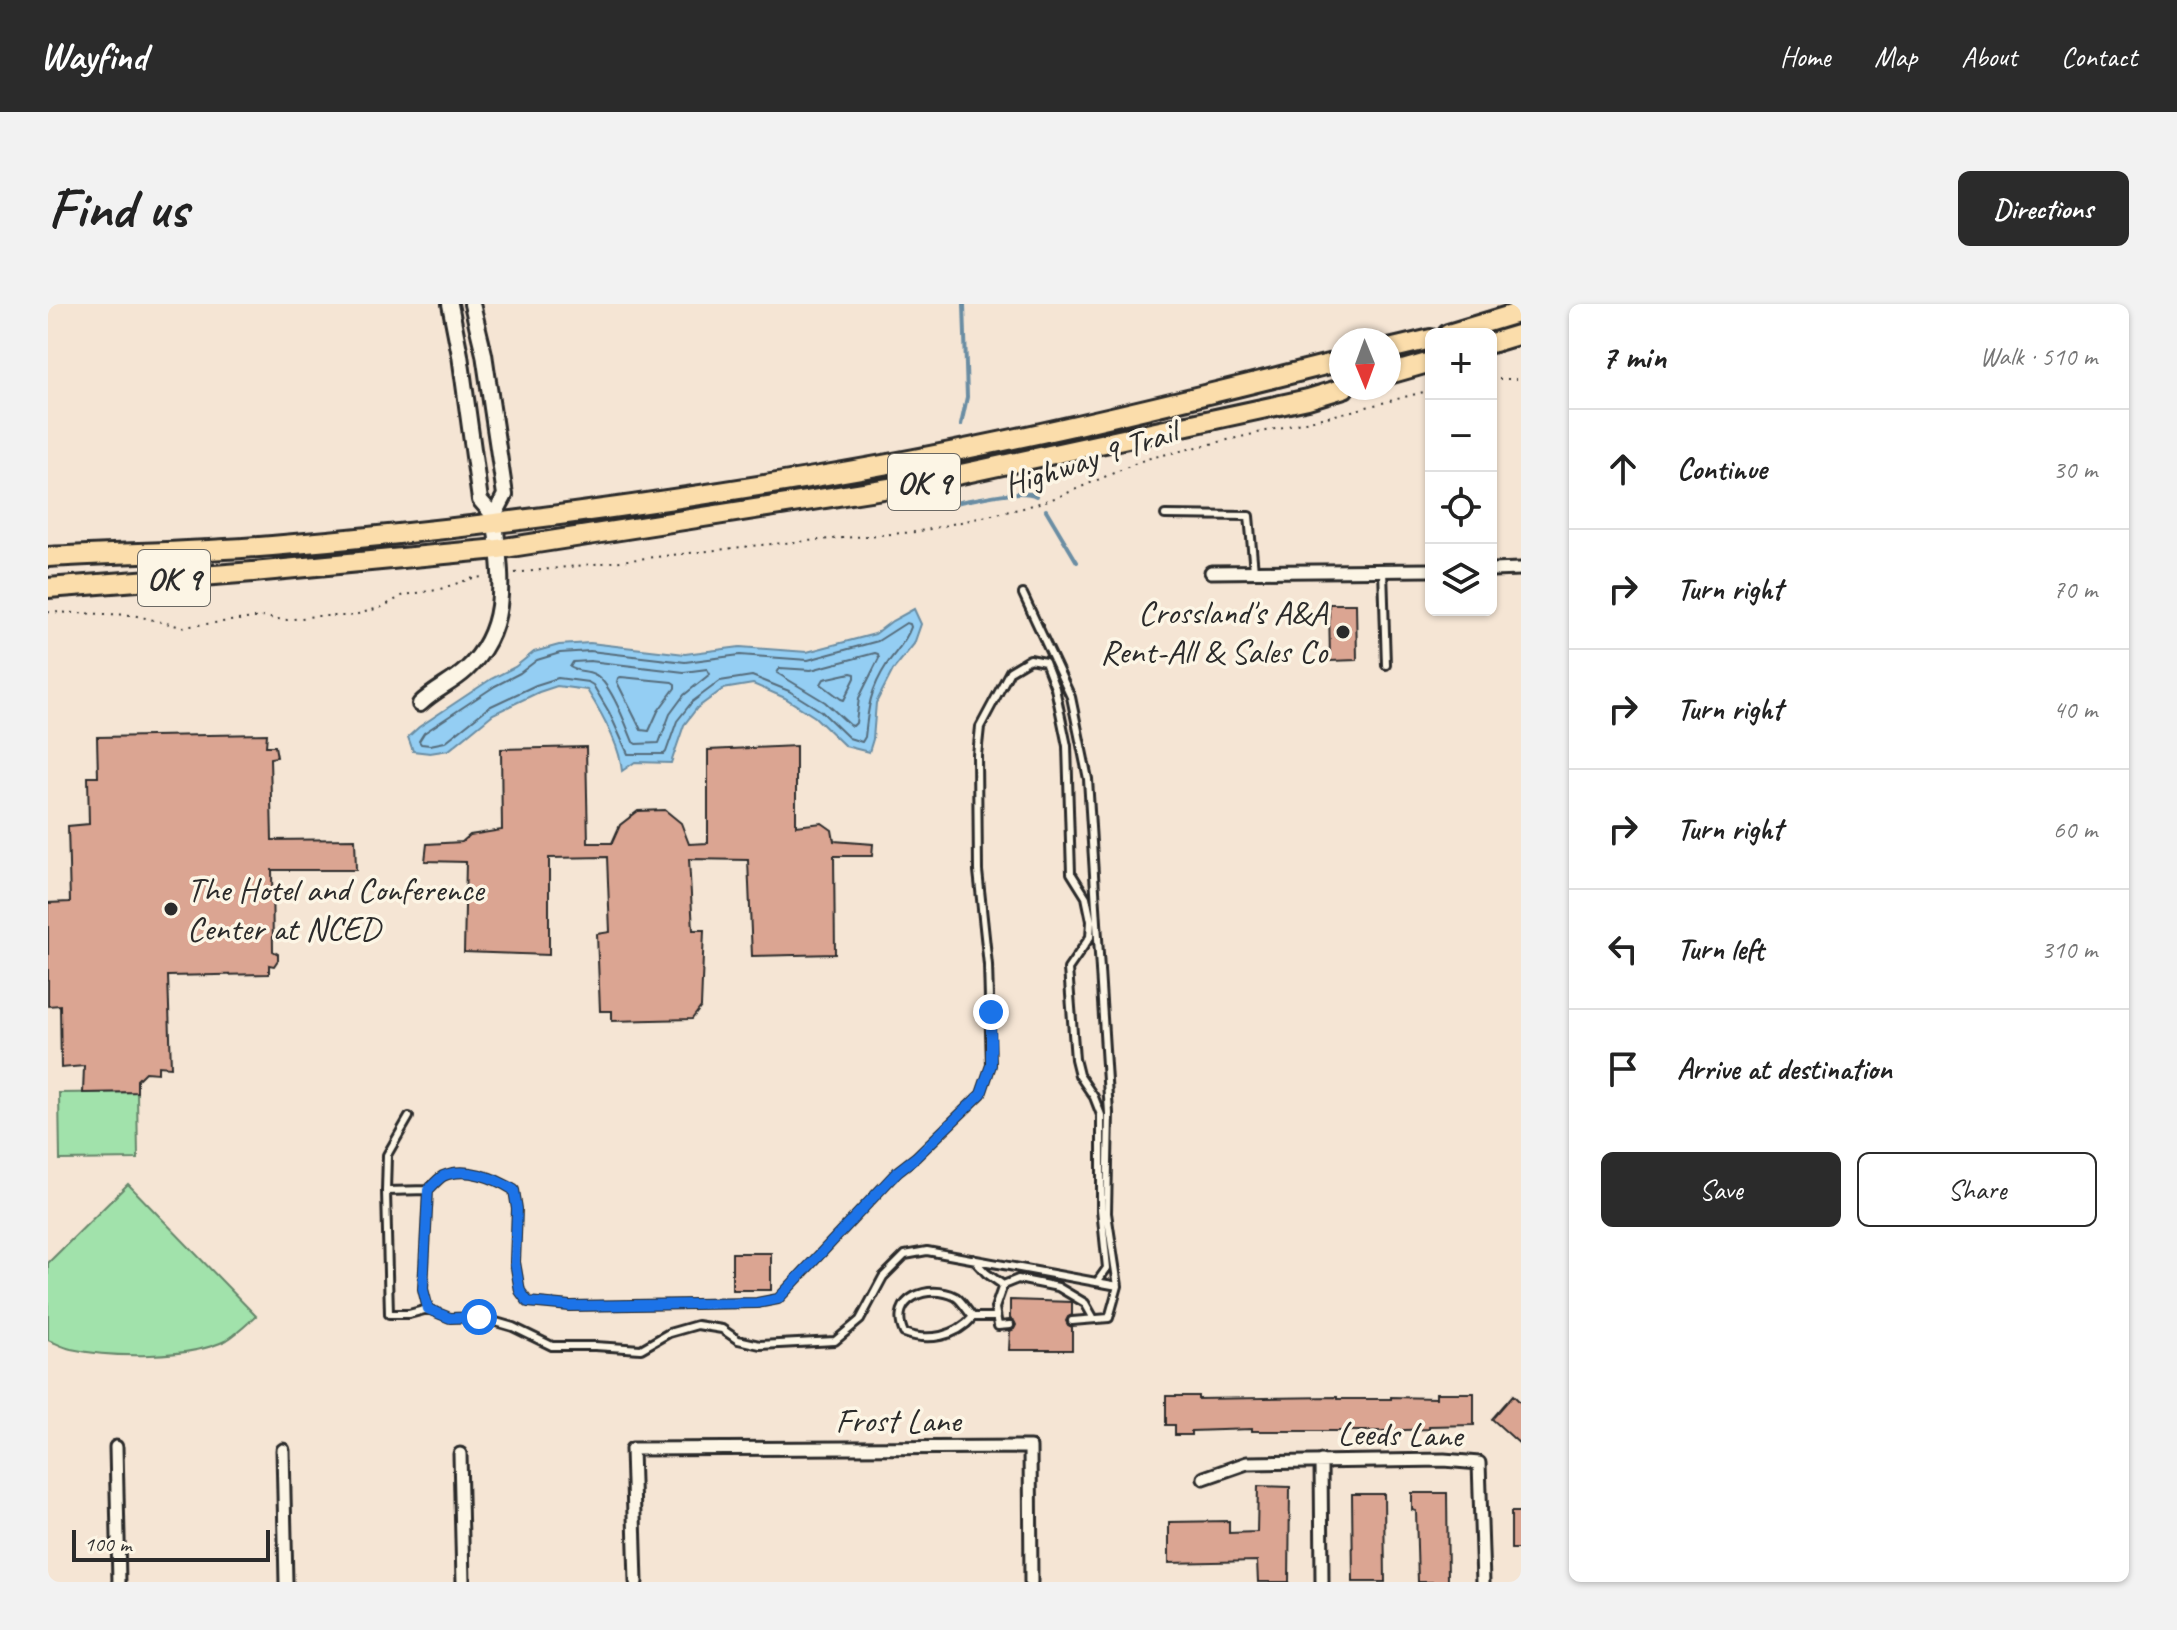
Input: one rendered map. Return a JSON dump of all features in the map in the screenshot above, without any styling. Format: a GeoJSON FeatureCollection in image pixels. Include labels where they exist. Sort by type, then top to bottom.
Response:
{"type":"FeatureCollection","features":[{"type":"Feature","properties":{"kind":"highway"},"geometry":{"type":"LineString","coordinates":[[1468,328],[1521,312]]}},
{"type":"Feature","properties":{"kind":"highway"},"geometry":{"type":"LineString","coordinates":[[1497,341],[1521,334]]}},
{"type":"Feature","properties":{"kind":"highway"},"geometry":{"type":"LineString","coordinates":[[1401,346],[1425,340]]}},
{"type":"Feature","properties":{"kind":"highway","name":"OK 9"},"geometry":{"type":"LineString","coordinates":[[48,557],[261,547],[495,519],[554,516],[830,474],[1179,402],[1329,364]]}},
{"type":"Feature","properties":{"kind":"highway"},"geometry":{"type":"LineString","coordinates":[[1401,371],[1425,364]]}},
{"type":"Feature","properties":{"kind":"highway","name":"OK 9"},"geometry":{"type":"LineString","coordinates":[[48,588],[498,549],[915,484],[1329,393]]}},
{"type":"Feature","properties":{"kind":"street"},"geometry":{"type":"LineString","coordinates":[[450,304],[463,370],[480,500],[495,519]]}},
{"type":"Feature","properties":{"kind":"street"},"geometry":{"type":"LineString","coordinates":[[420,704],[466,669],[479,655],[499,616],[502,589],[495,519],[505,495],[484,354],[472,304]]}},
{"type":"Feature","properties":{"kind":"street"},"geometry":{"type":"LineString","coordinates":[[1497,570],[1521,569]]}},
{"type":"Feature","properties":{"kind":"street"},"geometry":{"type":"LineString","coordinates":[[1211,572],[1425,570]]}},
{"type":"Feature","properties":{"kind":"street"},"geometry":{"type":"LineString","coordinates":[[116,1447],[119,1582]]}},
{"type":"Feature","properties":{"kind":"street","name":"Frost Lane"},"geometry":{"type":"LineString","coordinates":[[636,1582],[632,1449],[1030,1447],[1031,1582]]}},
{"type":"Feature","properties":{"kind":"street"},"geometry":{"type":"LineString","coordinates":[[283,1450],[286,1582]]}},
{"type":"Feature","properties":{"kind":"street"},"geometry":{"type":"LineString","coordinates":[[460,1454],[463,1582]]}},
{"type":"Feature","properties":{"kind":"street","name":"Leeds Lane"},"geometry":{"type":"LineString","coordinates":[[1204,1478],[1247,1463],[1444,1460],[1479,1463],[1483,1582]]}},
{"type":"Feature","properties":{"kind":"street"},"geometry":{"type":"LineString","coordinates":[[1321,1461],[1322,1582]]}},
{"type":"Feature","properties":{"kind":"lane"},"geometry":{"type":"LineString","coordinates":[[1165,515],[1249,516],[1254,571]]}},
{"type":"Feature","properties":{"kind":"lane"},"geometry":{"type":"LineString","coordinates":[[1383,570],[1386,665]]}},
{"type":"Feature","properties":{"kind":"lane"},"geometry":{"type":"LineString","coordinates":[[1023,594],[1071,697],[1088,779],[1109,1113],[1107,1213],[1118,1286],[1109,1318],[1072,1321]]}},
{"type":"Feature","properties":{"kind":"lane"},"geometry":{"type":"LineString","coordinates":[[386,1191],[428,1190],[442,1177],[461,1172],[495,1178],[514,1190],[517,1209],[515,1262],[520,1291],[528,1302],[570,1306],[757,1303],[778,1299],[898,1171],[981,1094],[991,1065],[991,1012],[978,871],[976,812],[980,727],[1010,671],[1030,659],[1045,662],[1055,688],[1067,746],[1071,873],[1086,897],[1091,921],[1090,937],[1068,969],[1075,1059],[1079,1075],[1094,1097],[1101,1115],[1101,1209],[1107,1268],[1097,1282]]}},
{"type":"Feature","properties":{"kind":"lane"},"geometry":{"type":"LineString","coordinates":[[409,1117],[387,1155],[389,1314],[409,1314],[428,1309],[450,1318],[479,1317],[513,1327],[552,1346],[641,1349],[669,1333],[697,1325],[722,1329],[738,1340],[760,1345],[835,1341],[860,1320],[883,1277],[905,1255],[927,1251],[1118,1286]]}},
{"type":"Feature","properties":{"kind":"lane"},"geometry":{"type":"LineString","coordinates":[[428,1190],[423,1289],[428,1309]]}},
{"type":"Feature","properties":{"kind":"lane"},"geometry":{"type":"LineString","coordinates":[[973,1259],[1003,1285]]}},
{"type":"Feature","properties":{"kind":"lane"},"geometry":{"type":"LineString","coordinates":[[1010,1325],[998,1326],[995,1308],[1003,1285],[1018,1279],[1058,1287],[1085,1303],[1094,1319]]}},
{"type":"Feature","properties":{"kind":"lane"},"geometry":{"type":"LineString","coordinates":[[973,1317],[958,1298],[941,1293],[919,1293],[909,1298],[899,1321],[904,1333],[933,1338],[953,1333],[973,1317],[996,1317]]}},
{"type":"Feature","properties":{"kind":"path"},"geometry":{"type":"LineString","coordinates":[[1497,379],[1521,379]]}},
{"type":"Feature","properties":{"kind":"path","name":"Highway 9 Trail"},"geometry":{"type":"LineString","coordinates":[[520,573],[930,529],[1058,497],[1146,459],[1425,392]]}},
{"type":"Feature","properties":{"kind":"path"},"geometry":{"type":"LineString","coordinates":[[48,612],[133,615],[182,627],[261,617],[287,620],[351,616],[382,607],[404,595],[491,576]]}},
{"type":"Feature","properties":{"kind":"green space"},"geometry":{"type":"Polygon","coordinates":[[[137,1092],[138,1159],[60,1160],[59,1093],[137,1092]]]}},
{"type":"Feature","properties":{"kind":"green space"},"geometry":{"type":"Polygon","coordinates":[[[128,1184],[256,1316],[231,1338],[192,1351],[150,1355],[88,1352],[48,1340],[48,1263],[128,1184]]]}},
{"type":"Feature","properties":{"kind":"water"},"geometry":{"type":"Polygon","coordinates":[[[914,609],[921,624],[914,644],[893,670],[876,703],[869,752],[845,746],[815,717],[785,698],[753,684],[723,689],[697,708],[684,725],[671,763],[635,762],[622,771],[614,740],[587,690],[557,686],[539,692],[493,714],[449,750],[430,753],[413,751],[408,737],[534,652],[559,645],[590,643],[685,654],[740,647],[807,652],[875,634],[914,609]]]}},
{"type":"Feature","properties":{"kind":"building","name":"Crossland's A&A Rent-All & Sales Co"},"geometry":{"type":"Polygon","coordinates":[[[1329,604],[1356,604],[1357,660],[1330,661],[1329,604]]]}},
{"type":"Feature","properties":{"kind":"building","name":"The Hotel and Conference Center at NCED"},"geometry":{"type":"Polygon","coordinates":[[[267,734],[266,746],[275,746],[277,757],[270,758],[272,840],[355,839],[356,870],[272,870],[273,951],[278,954],[278,960],[274,966],[269,965],[269,974],[168,976],[171,1067],[158,1066],[158,1073],[145,1072],[137,1080],[137,1092],[83,1093],[84,1066],[61,1068],[60,1005],[48,1006],[48,903],[70,902],[68,826],[89,824],[88,777],[98,777],[97,737],[267,734]]]}},
{"type":"Feature","properties":{"kind":"building"},"geometry":{"type":"Polygon","coordinates":[[[796,746],[796,826],[822,823],[832,830],[834,841],[873,844],[872,856],[834,856],[835,954],[752,956],[748,860],[689,859],[693,930],[704,930],[701,1007],[692,1019],[612,1021],[612,1011],[600,1011],[597,934],[610,932],[607,857],[549,858],[549,955],[464,952],[466,862],[425,861],[427,844],[462,842],[470,835],[502,830],[501,749],[586,747],[588,843],[612,843],[620,825],[638,811],[665,810],[681,823],[689,844],[708,843],[708,750],[796,746]]]}},
{"type":"Feature","properties":{"kind":"building"},"geometry":{"type":"Polygon","coordinates":[[[732,1253],[771,1253],[771,1290],[732,1290],[732,1253]]]}},
{"type":"Feature","properties":{"kind":"building"},"geometry":{"type":"Polygon","coordinates":[[[1010,1300],[1072,1302],[1072,1315],[1066,1321],[1072,1327],[1072,1350],[1009,1350],[1010,1331],[1016,1325],[1010,1319],[1010,1300]]]}},
{"type":"Feature","properties":{"kind":"building"},"geometry":{"type":"Polygon","coordinates":[[[1436,1393],[1474,1393],[1474,1425],[1382,1431],[1191,1431],[1191,1435],[1175,1435],[1175,1425],[1166,1425],[1166,1396],[1198,1396],[1198,1399],[1391,1399],[1436,1398],[1436,1393]]]}},
{"type":"Feature","properties":{"kind":"building"},"geometry":{"type":"Polygon","coordinates":[[[1513,1395],[1521,1403],[1521,1445],[1492,1419],[1513,1395]]]}},
{"type":"Feature","properties":{"kind":"building"},"geometry":{"type":"Polygon","coordinates":[[[1258,1486],[1290,1487],[1289,1582],[1258,1582],[1257,1561],[1169,1563],[1169,1522],[1229,1521],[1229,1533],[1257,1532],[1258,1486]]]}},
{"type":"Feature","properties":{"kind":"building"},"geometry":{"type":"Polygon","coordinates":[[[1412,1493],[1447,1493],[1448,1582],[1418,1582],[1416,1511],[1412,1510],[1412,1493]]]}},
{"type":"Feature","properties":{"kind":"building"},"geometry":{"type":"Polygon","coordinates":[[[1352,1494],[1384,1494],[1385,1582],[1353,1582],[1352,1494]]]}},
{"type":"Feature","properties":{"kind":"building"},"geometry":{"type":"Polygon","coordinates":[[[1511,1512],[1521,1512],[1521,1549],[1511,1549],[1511,1512]]]}},
{"type":"Feature","properties":{"kind":"waterway"},"geometry":{"type":"LineString","coordinates":[[961,425],[967,397],[964,304]]}},
{"type":"Feature","properties":{"kind":"waterway"},"geometry":{"type":"LineString","coordinates":[[951,495],[952,503],[1007,494],[1036,496]]}},
{"type":"Feature","properties":{"kind":"waterway"},"geometry":{"type":"LineString","coordinates":[[1046,510],[1077,562]]}},
{"type":"Feature","properties":{"kind":"place","name":"Crossland's A&A Rent-All & Sales Co"},"geometry":{"type":"Point","coordinates":[1343,632]}},
{"type":"Feature","properties":{"kind":"place","name":"The Hotel and Conference Center at NCED"},"geometry":{"type":"Point","coordinates":[171,909]}},
{"type":"Feature","properties":{"kind":"route"},"geometry":{"type":"LineString","coordinates":[[479,1317],[450,1318],[428,1309],[423,1289],[425,1217],[428,1190],[442,1177],[461,1172],[495,1178],[514,1190],[517,1209],[515,1262],[520,1291],[528,1302],[570,1306],[757,1303],[778,1299],[898,1171],[981,1094],[991,1065],[991,1012]]}}]}
